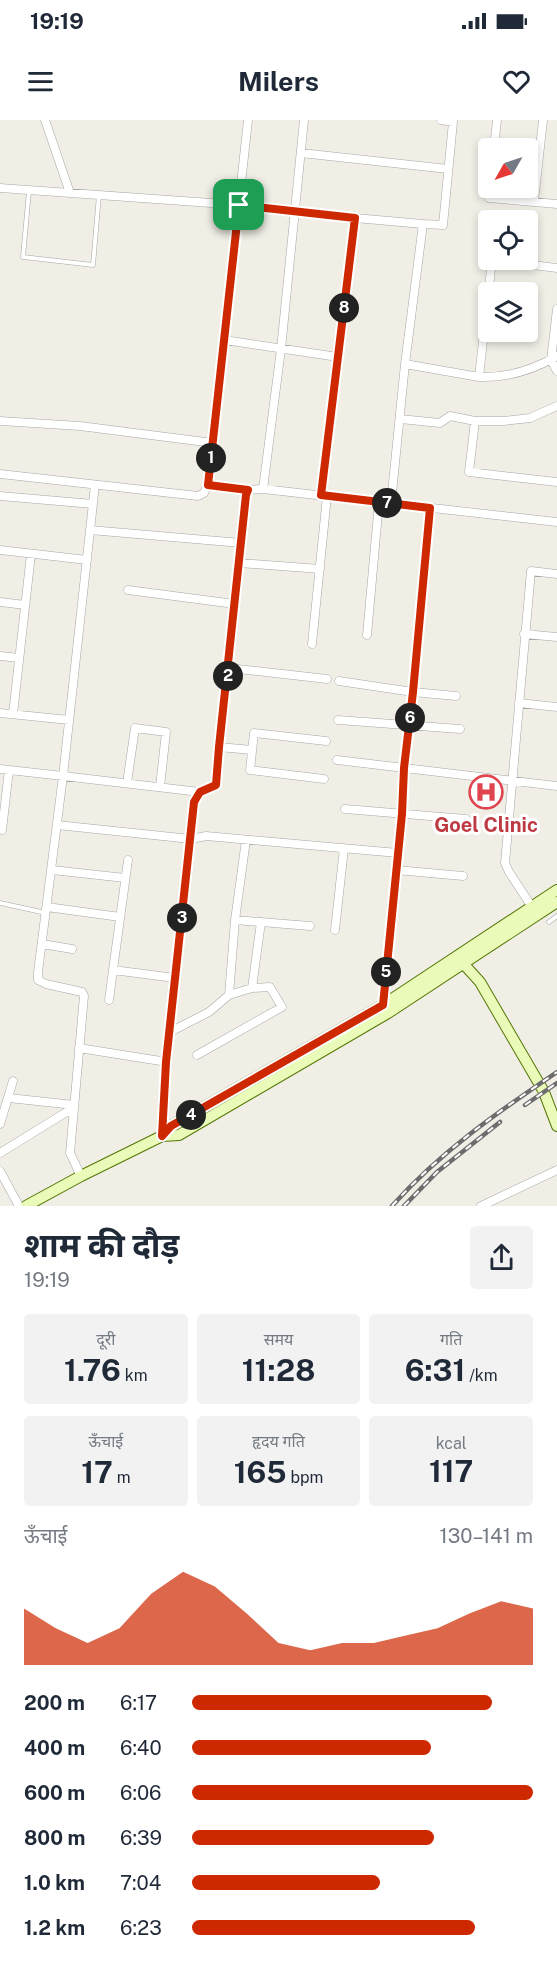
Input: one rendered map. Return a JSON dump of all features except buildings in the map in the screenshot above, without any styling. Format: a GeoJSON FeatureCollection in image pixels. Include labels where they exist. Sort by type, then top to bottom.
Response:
{"type":"FeatureCollection","features":[{"type":"Feature","properties":{"kind":"street"},"geometry":{"type":"LineString","coordinates":[[45,120],[70,193]]}},
{"type":"Feature","properties":{"kind":"street"},"geometry":{"type":"LineString","coordinates":[[0,474],[198,496],[204,493],[208,485],[213,443],[248,120]]}},
{"type":"Feature","properties":{"kind":"street"},"geometry":{"type":"LineString","coordinates":[[263,489],[281,349],[304,120]]}},
{"type":"Feature","properties":{"kind":"street"},"geometry":{"type":"LineString","coordinates":[[0,188],[239,205],[423,225],[443,225],[453,122],[441,120]]}},
{"type":"Feature","properties":{"kind":"street"},"geometry":{"type":"LineString","coordinates":[[495,138],[498,120]]}},
{"type":"Feature","properties":{"kind":"street"},"geometry":{"type":"LineString","coordinates":[[534,201],[543,120]]}},
{"type":"Feature","properties":{"kind":"street"},"geometry":{"type":"LineString","coordinates":[[301,153],[448,169]]}},
{"type":"Feature","properties":{"kind":"street"},"geometry":{"type":"LineString","coordinates":[[489,198],[557,204]]}},
{"type":"Feature","properties":{"kind":"street"},"geometry":{"type":"LineString","coordinates":[[312,644],[338,357],[355,218]]}},
{"type":"Feature","properties":{"kind":"street"},"geometry":{"type":"LineString","coordinates":[[391,503],[405,364],[423,225]]}},
{"type":"Feature","properties":{"kind":"street"},"geometry":{"type":"LineString","coordinates":[[479,377],[492,260],[557,268]]}},
{"type":"Feature","properties":{"kind":"street"},"geometry":{"type":"LineString","coordinates":[[557,309],[554,358],[557,371]]}},
{"type":"Feature","properties":{"kind":"street"},"geometry":{"type":"LineString","coordinates":[[224,340],[338,357]]}},
{"type":"Feature","properties":{"kind":"street"},"geometry":{"type":"LineString","coordinates":[[405,364],[493,378],[512,375],[554,358]]}},
{"type":"Feature","properties":{"kind":"street"},"geometry":{"type":"LineString","coordinates":[[400,419],[440,423],[450,416],[475,421],[504,421],[530,418],[557,406]]}},
{"type":"Feature","properties":{"kind":"street"},"geometry":{"type":"LineString","coordinates":[[0,421],[80,426],[213,443]]}},
{"type":"Feature","properties":{"kind":"street"},"geometry":{"type":"LineString","coordinates":[[475,421],[469,472],[557,482]]}},
{"type":"Feature","properties":{"kind":"street"},"geometry":{"type":"LineString","coordinates":[[81,1176],[70,1153],[84,996],[82,992],[38,980],[95,485]]}},
{"type":"Feature","properties":{"kind":"street"},"geometry":{"type":"LineString","coordinates":[[208,485],[248,490],[263,489],[557,522]]}},
{"type":"Feature","properties":{"kind":"street"},"geometry":{"type":"LineString","coordinates":[[2,830],[4,769],[200,792],[216,785],[248,490]]}},
{"type":"Feature","properties":{"kind":"street"},"geometry":{"type":"LineString","coordinates":[[0,496],[93,504]]}},
{"type":"Feature","properties":{"kind":"street"},"geometry":{"type":"LineString","coordinates":[[367,635],[379,502]]}},
{"type":"Feature","properties":{"kind":"street"},"geometry":{"type":"LineString","coordinates":[[383,1005],[430,508]]}},
{"type":"Feature","properties":{"kind":"street"},"geometry":{"type":"LineString","coordinates":[[90,530],[241,543]]}},
{"type":"Feature","properties":{"kind":"street"},"geometry":{"type":"LineString","coordinates":[[0,550],[87,560]]}},
{"type":"Feature","properties":{"kind":"street"},"geometry":{"type":"LineString","coordinates":[[13,714],[31,554]]}},
{"type":"Feature","properties":{"kind":"street"},"geometry":{"type":"LineString","coordinates":[[239,562],[320,569]]}},
{"type":"Feature","properties":{"kind":"street"},"geometry":{"type":"LineString","coordinates":[[532,907],[505,863],[531,571],[557,574]]}},
{"type":"Feature","properties":{"kind":"street"},"geometry":{"type":"LineString","coordinates":[[128,590],[235,604]]}},
{"type":"Feature","properties":{"kind":"street"},"geometry":{"type":"LineString","coordinates":[[0,602],[25,605]]}},
{"type":"Feature","properties":{"kind":"street"},"geometry":{"type":"LineString","coordinates":[[524,634],[557,637]]}},
{"type":"Feature","properties":{"kind":"street"},"geometry":{"type":"LineString","coordinates":[[0,656],[19,658]]}},
{"type":"Feature","properties":{"kind":"street"},"geometry":{"type":"LineString","coordinates":[[229,668],[327,679]]}},
{"type":"Feature","properties":{"kind":"street"},"geometry":{"type":"LineString","coordinates":[[339,681],[456,696]]}},
{"type":"Feature","properties":{"kind":"street"},"geometry":{"type":"LineString","coordinates":[[519,703],[557,707]]}},
{"type":"Feature","properties":{"kind":"street"},"geometry":{"type":"LineString","coordinates":[[0,713],[69,720]]}},
{"type":"Feature","properties":{"kind":"street"},"geometry":{"type":"LineString","coordinates":[[338,720],[460,729]]}},
{"type":"Feature","properties":{"kind":"street"},"geometry":{"type":"LineString","coordinates":[[127,783],[135,729],[165,732],[160,787]]}},
{"type":"Feature","properties":{"kind":"street"},"geometry":{"type":"LineString","coordinates":[[324,779],[250,770],[254,733],[326,741]]}},
{"type":"Feature","properties":{"kind":"street"},"geometry":{"type":"LineString","coordinates":[[219,747],[252,750]]}},
{"type":"Feature","properties":{"kind":"street"},"geometry":{"type":"LineString","coordinates":[[337,760],[557,786]]}},
{"type":"Feature","properties":{"kind":"street"},"geometry":{"type":"LineString","coordinates":[[162,1136],[166,1062],[194,802],[200,792]]}},
{"type":"Feature","properties":{"kind":"street"},"geometry":{"type":"LineString","coordinates":[[345,809],[466,819]]}},
{"type":"Feature","properties":{"kind":"street"},"geometry":{"type":"LineString","coordinates":[[57,825],[191,839],[206,836],[398,853]]}},
{"type":"Feature","properties":{"kind":"street"},"geometry":{"type":"LineString","coordinates":[[229,994],[235,920],[246,840]]}},
{"type":"Feature","properties":{"kind":"street"},"geometry":{"type":"LineString","coordinates":[[335,930],[344,848]]}},
{"type":"Feature","properties":{"kind":"street"},"geometry":{"type":"LineString","coordinates":[[109,1000],[128,860]]}},
{"type":"Feature","properties":{"kind":"street"},"geometry":{"type":"LineString","coordinates":[[52,870],[125,878]]}},
{"type":"Feature","properties":{"kind":"street"},"geometry":{"type":"LineString","coordinates":[[396,870],[463,876]]}},
{"type":"Feature","properties":{"kind":"street"},"geometry":{"type":"LineString","coordinates":[[162,1136],[179,1135],[318,1055],[461,960],[557,890]]}},
{"type":"Feature","properties":{"kind":"street"},"geometry":{"type":"LineString","coordinates":[[26,1206],[162,1136],[171,1126],[461,960],[557,902]]}},
{"type":"Feature","properties":{"kind":"street"},"geometry":{"type":"LineString","coordinates":[[47,910],[120,917]]}},
{"type":"Feature","properties":{"kind":"street"},"geometry":{"type":"LineString","coordinates":[[235,920],[310,926]]}},
{"type":"Feature","properties":{"kind":"street"},"geometry":{"type":"LineString","coordinates":[[252,988],[261,922]]}},
{"type":"Feature","properties":{"kind":"street"},"geometry":{"type":"LineString","coordinates":[[42,944],[72,949]]}},
{"type":"Feature","properties":{"kind":"street"},"geometry":{"type":"LineString","coordinates":[[461,960],[480,982],[534,1074],[557,1125]]}},
{"type":"Feature","properties":{"kind":"street"},"geometry":{"type":"LineString","coordinates":[[113,970],[175,978]]}},
{"type":"Feature","properties":{"kind":"street"},"geometry":{"type":"LineString","coordinates":[[170,1032],[209,1012],[229,994],[252,988],[270,987],[282,1006],[197,1055]]}},
{"type":"Feature","properties":{"kind":"street"},"geometry":{"type":"LineString","coordinates":[[79,1048],[166,1062]]}},
{"type":"Feature","properties":{"kind":"street"},"geometry":{"type":"LineString","coordinates":[[0,1124],[13,1081]]}},
{"type":"Feature","properties":{"kind":"street"},"geometry":{"type":"LineString","coordinates":[[9,1098],[74,1106]]}},
{"type":"Feature","properties":{"kind":"street"},"geometry":{"type":"LineString","coordinates":[[0,1153],[74,1106]]}},
{"type":"Feature","properties":{"kind":"street"},"geometry":{"type":"LineString","coordinates":[[481,1206],[557,1170]]}},
{"type":"Feature","properties":{"kind":"street"},"geometry":{"type":"LineString","coordinates":[[0,1171],[19,1206]]}},
{"type":"Feature","properties":{"kind":"lane"},"geometry":{"type":"LineString","coordinates":[[29,190],[23,257],[93,265],[99,195]]}},
{"type":"Feature","properties":{"kind":"lane"},"geometry":{"type":"LineString","coordinates":[[0,903],[47,910]]}},
{"type":"Feature","properties":{"kind":"lane"},"geometry":{"type":"LineString","coordinates":[[549,922],[557,916]]}},
{"type":"Feature","properties":{"kind":"railway"},"geometry":{"type":"LineString","coordinates":[[392,1206],[410,1186],[450,1150],[557,1072]]}},
{"type":"Feature","properties":{"kind":"railway"},"geometry":{"type":"LineString","coordinates":[[525,1105],[557,1083]]}},
{"type":"Feature","properties":{"kind":"railway"},"geometry":{"type":"LineString","coordinates":[[404,1206],[437,1172],[500,1122]]}},
{"type":"Feature","properties":{"kind":"place","name":"Goel Clinic"},"geometry":{"type":"Point","coordinates":[486,792]}},
{"type":"Feature","properties":{"kind":"route"},"geometry":{"type":"LineString","coordinates":[[239,205],[355,218],[321,495],[430,508],[383,1005],[171,1126],[162,1136],[166,1062],[194,802],[200,792],[216,785],[218,776],[219,747],[248,490],[208,485],[239,205]]}}]}
